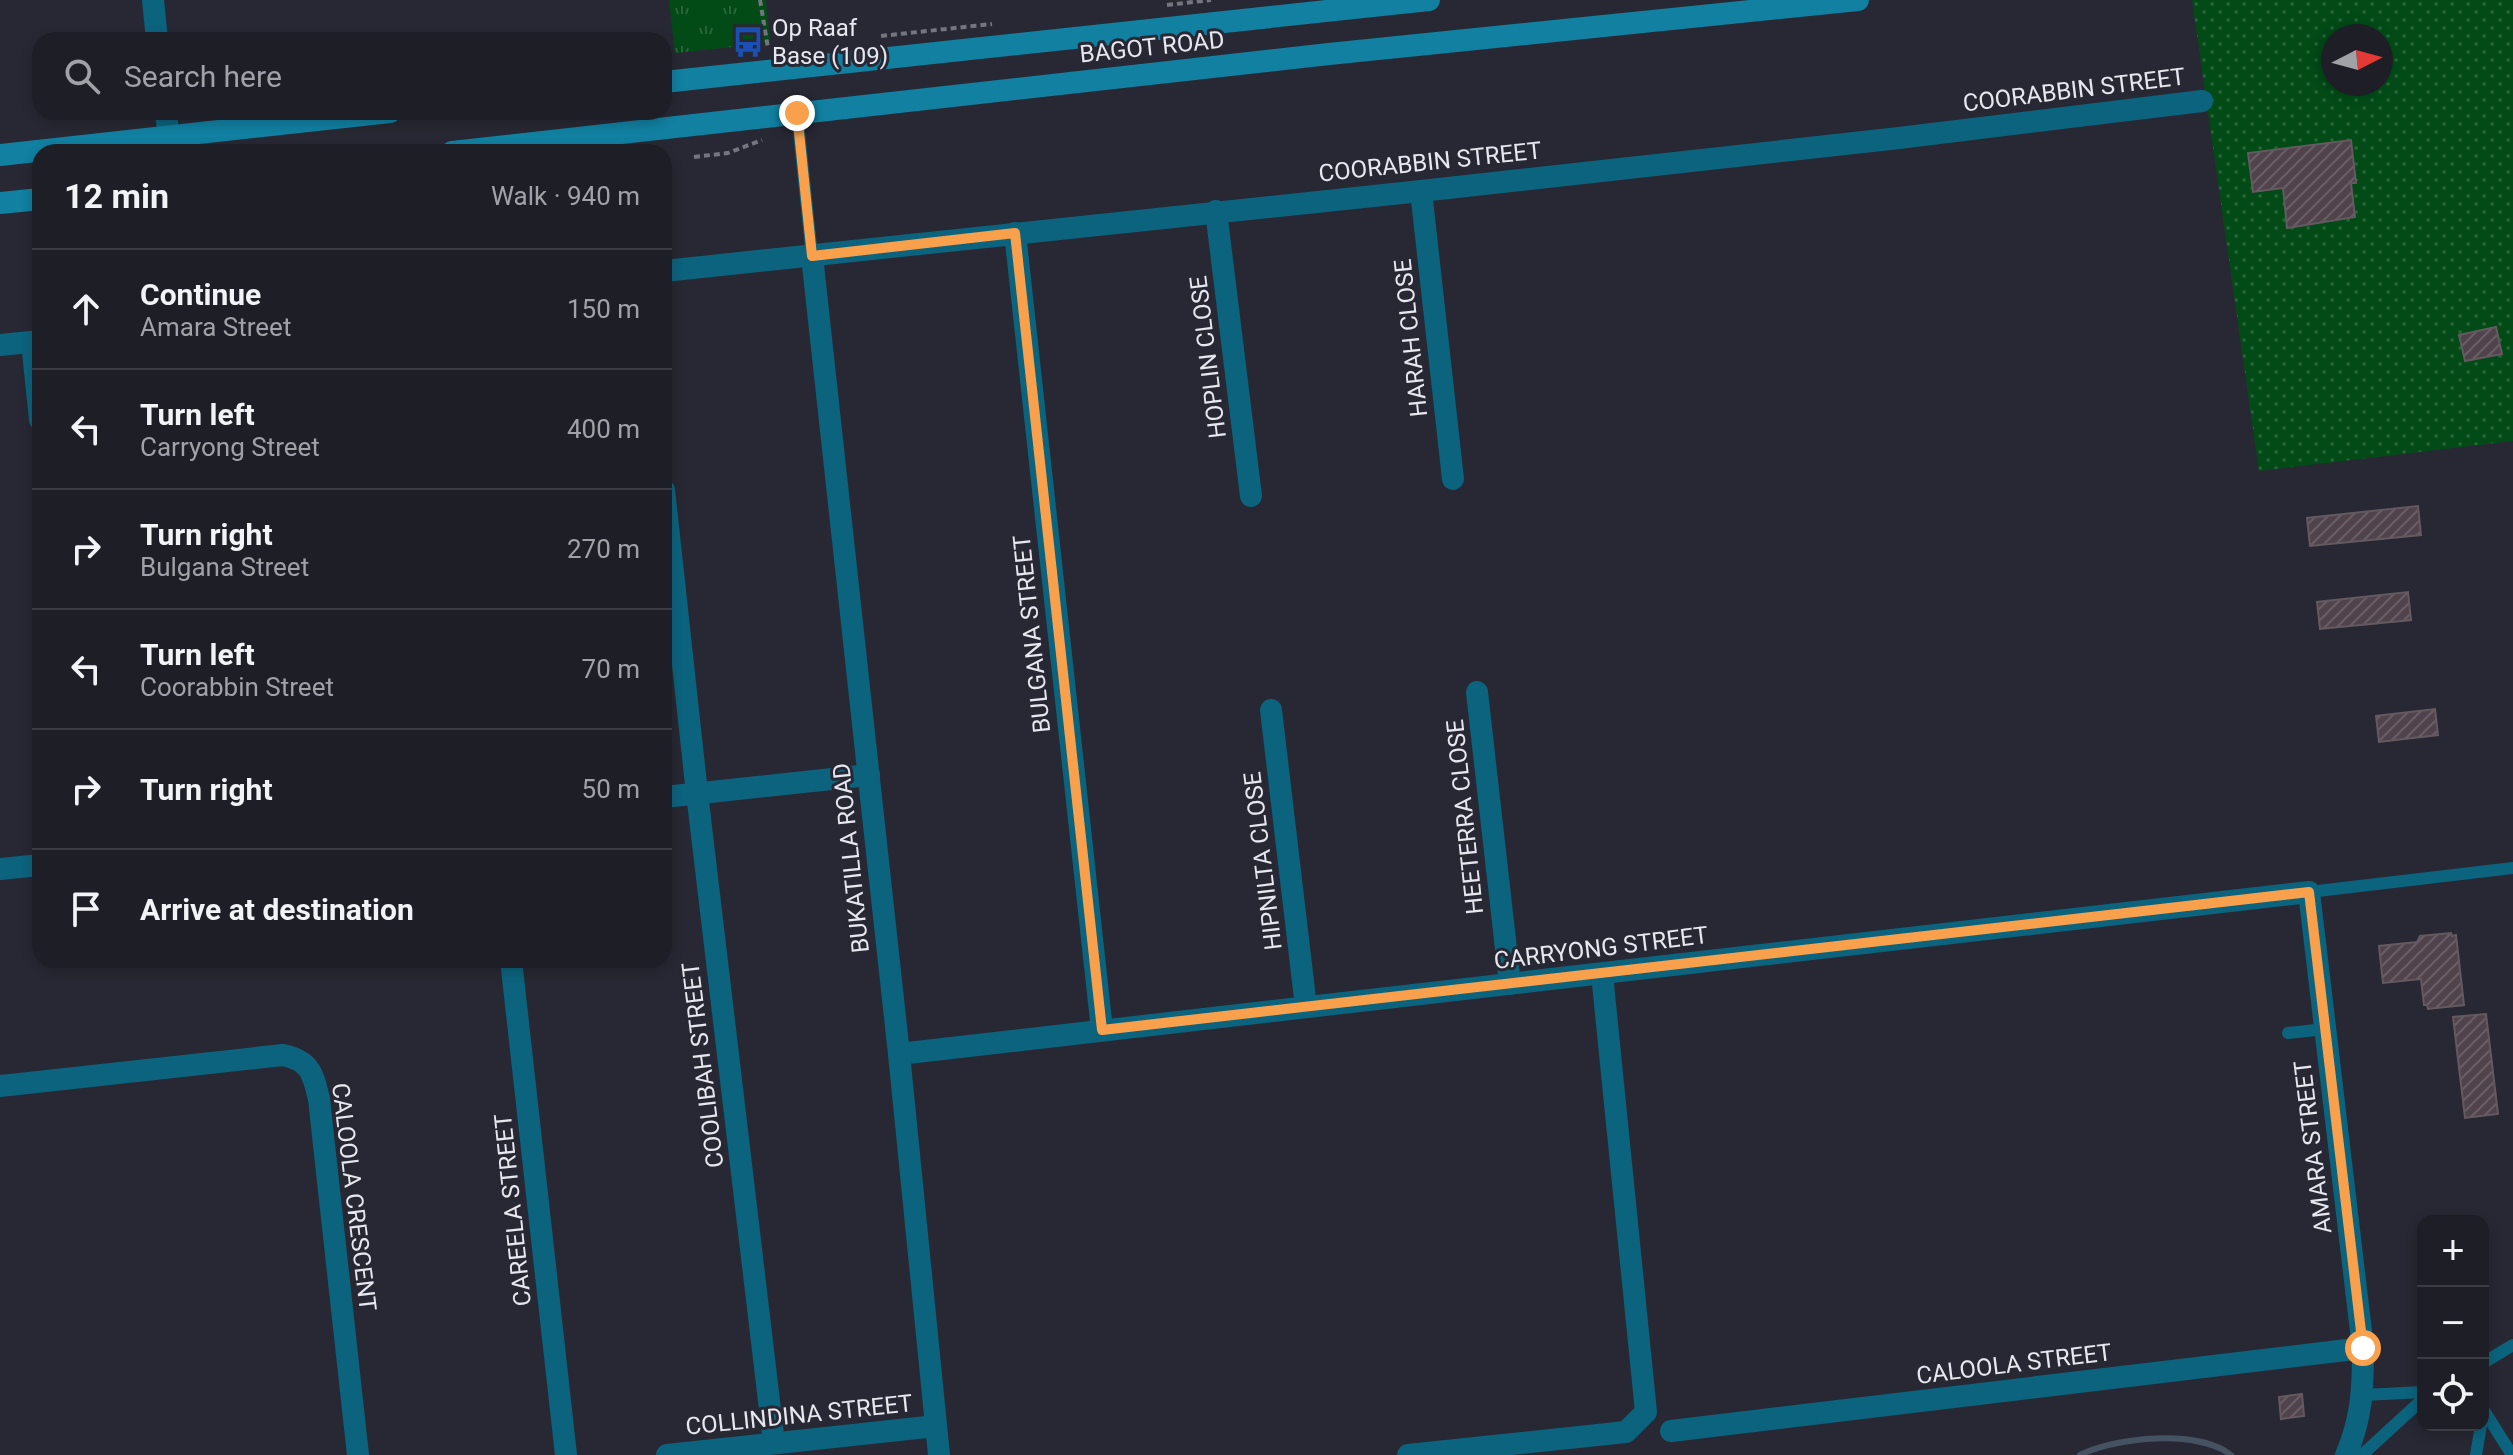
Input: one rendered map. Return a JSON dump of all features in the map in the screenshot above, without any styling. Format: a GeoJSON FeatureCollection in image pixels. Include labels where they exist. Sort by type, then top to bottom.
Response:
{"type":"FeatureCollection","features":[{"type":"Feature","properties":{"kind":"main road","name":"BAGOT ROAD"},"geometry":{"type":"LineString","coordinates":[[672,81],[1429,0]]}},
{"type":"Feature","properties":{"kind":"main road","name":"BAGOT ROAD"},"geometry":{"type":"LineString","coordinates":[[523,144],[1313,56],[1858,0]]}},
{"type":"Feature","properties":{"kind":"main road"},"geometry":{"type":"LineString","coordinates":[[169,144],[335,120]]}},
{"type":"Feature","properties":{"kind":"main road"},"geometry":{"type":"LineString","coordinates":[[0,155],[32,153]]}},
{"type":"Feature","properties":{"kind":"main road"},"geometry":{"type":"LineString","coordinates":[[0,203],[32,200]]}},
{"type":"Feature","properties":{"kind":"street"},"geometry":{"type":"LineString","coordinates":[[153,0],[156,32]]}},
{"type":"Feature","properties":{"kind":"street","name":"COORABBIN STREET"},"geometry":{"type":"LineString","coordinates":[[672,270],[1421,191],[2202,101]]}},
{"type":"Feature","properties":{"kind":"street"},"geometry":{"type":"LineString","coordinates":[[167,120],[169,144]]}},
{"type":"Feature","properties":{"kind":"street","name":"HARAH CLOSE"},"geometry":{"type":"LineString","coordinates":[[1421,191],[1453,479]]}},
{"type":"Feature","properties":{"kind":"street","name":"HOPLIN CLOSE"},"geometry":{"type":"LineString","coordinates":[[1216,211],[1251,496]]}},
{"type":"Feature","properties":{"kind":"street","name":"BULGANA STREET"},"geometry":{"type":"LineString","coordinates":[[1015,233],[1102,1030]]}},
{"type":"Feature","properties":{"kind":"street","name":"BUKATILLA ROAD"},"geometry":{"type":"LineString","coordinates":[[812,256],[899,1054],[939,1455]]}},
{"type":"Feature","properties":{"kind":"street"},"geometry":{"type":"LineString","coordinates":[[0,345],[32,342]]}},
{"type":"Feature","properties":{"kind":"street","name":"COOLIBAH STREET"},"geometry":{"type":"LineString","coordinates":[[672,563],[774,1443]]}},
{"type":"Feature","properties":{"kind":"street","name":"HEETERRA CLOSE"},"geometry":{"type":"LineString","coordinates":[[1477,692],[1510,984]]}},
{"type":"Feature","properties":{"kind":"street","name":"HIPNILTA CLOSE"},"geometry":{"type":"LineString","coordinates":[[1271,710],[1306,1007]]}},
{"type":"Feature","properties":{"kind":"street"},"geometry":{"type":"LineString","coordinates":[[672,796],[869,775]]}},
{"type":"Feature","properties":{"kind":"street"},"geometry":{"type":"LineString","coordinates":[[0,869],[32,866]]}},
{"type":"Feature","properties":{"kind":"street","name":"CARRYONG STREET"},"geometry":{"type":"LineString","coordinates":[[899,1054],[2309,892]]}},
{"type":"Feature","properties":{"kind":"street","name":"AMARA STREET"},"geometry":{"type":"LineString","coordinates":[[2309,892],[2363,1348],[2364,1395],[2357,1428],[2346,1455]]}},
{"type":"Feature","properties":{"kind":"street","name":"CAREELA STREET"},"geometry":{"type":"LineString","coordinates":[[512,968],[566,1455]]}},
{"type":"Feature","properties":{"kind":"street"},"geometry":{"type":"LineString","coordinates":[[1408,1455],[1626,1432],[1646,1412],[1602,974]]}},
{"type":"Feature","properties":{"kind":"street","name":"CALOOLA CRESCENT"},"geometry":{"type":"LineString","coordinates":[[0,1086],[283,1055],[294,1057],[309,1068],[319,1099],[358,1455]]}},
{"type":"Feature","properties":{"kind":"street","name":"CALOOLA STREET"},"geometry":{"type":"LineString","coordinates":[[1671,1431],[2363,1348]]}},
{"type":"Feature","properties":{"kind":"street","name":"COLLINDINA STREET"},"geometry":{"type":"LineString","coordinates":[[667,1455],[936,1426]]}},
{"type":"Feature","properties":{"kind":"lane"},"geometry":{"type":"LineString","coordinates":[[797,113],[812,256]]}},
{"type":"Feature","properties":{"kind":"lane"},"geometry":{"type":"LineString","coordinates":[[2309,892],[2513,868]]}},
{"type":"Feature","properties":{"kind":"lane"},"geometry":{"type":"LineString","coordinates":[[2288,1033],[2325,1029]]}},
{"type":"Feature","properties":{"kind":"lane"},"geometry":{"type":"LineString","coordinates":[[2489,1359],[2513,1345]]}},
{"type":"Feature","properties":{"kind":"lane"},"geometry":{"type":"LineString","coordinates":[[2364,1395],[2417,1392]]}},
{"type":"Feature","properties":{"kind":"lane"},"geometry":{"type":"LineString","coordinates":[[2362,1455],[2417,1405]]}},
{"type":"Feature","properties":{"kind":"lane"},"geometry":{"type":"LineString","coordinates":[[2489,1424],[2513,1434]]}},
{"type":"Feature","properties":{"kind":"lane"},"geometry":{"type":"LineString","coordinates":[[2489,1425],[2512,1455]]}},
{"type":"Feature","properties":{"kind":"lane"},"geometry":{"type":"LineString","coordinates":[[2476,1455],[2485,1431]]}},
{"type":"Feature","properties":{"kind":"path"},"geometry":{"type":"LineString","coordinates":[[760,0],[768,48]]}},
{"type":"Feature","properties":{"kind":"path"},"geometry":{"type":"LineString","coordinates":[[694,157],[728,153],[757,141],[800,136]]}},
{"type":"Feature","properties":{"kind":"green space"},"geometry":{"type":"Polygon","coordinates":[[[669,0],[766,0],[770,43],[675,53],[669,0]]]}},
{"type":"Feature","properties":{"kind":"green space"},"geometry":{"type":"Polygon","coordinates":[[[2192,0],[2513,0],[2513,441],[2259,471],[2192,0]]]}},
{"type":"Feature","properties":{"kind":"building"},"geometry":{"type":"Polygon","coordinates":[[[2351,140],[2356,183],[2351,183],[2355,217],[2287,228],[2283,188],[2253,192],[2248,153],[2351,140]]]}},
{"type":"Feature","properties":{"kind":"building"},"geometry":{"type":"Polygon","coordinates":[[[2496,327],[2502,354],[2465,361],[2459,335],[2496,327]]]}},
{"type":"Feature","properties":{"kind":"building"},"geometry":{"type":"Polygon","coordinates":[[[2418,506],[2421,535],[2310,546],[2307,518],[2418,506]]]}},
{"type":"Feature","properties":{"kind":"building"},"geometry":{"type":"Polygon","coordinates":[[[2408,592],[2411,620],[2320,629],[2317,602],[2408,592]]]}},
{"type":"Feature","properties":{"kind":"building"},"geometry":{"type":"Polygon","coordinates":[[[2435,709],[2438,735],[2379,742],[2376,716],[2435,709]]]}},
{"type":"Feature","properties":{"kind":"building"},"geometry":{"type":"Polygon","coordinates":[[[2451,933],[2452,936],[2456,935],[2464,1005],[2428,1009],[2424,1005],[2421,979],[2383,983],[2379,946],[2417,942],[2420,936],[2451,933]]]}},
{"type":"Feature","properties":{"kind":"building"},"geometry":{"type":"Polygon","coordinates":[[[2486,1014],[2498,1114],[2465,1118],[2453,1017],[2486,1014]]]}},
{"type":"Feature","properties":{"kind":"building"},"geometry":{"type":"Polygon","coordinates":[[[2302,1394],[2304,1416],[2281,1419],[2279,1397],[2302,1394]]]}},
{"type":"Feature","properties":{"kind":"waterway"},"geometry":{"type":"LineString","coordinates":[[2080,1455],[2114,1444],[2157,1438],[2199,1442],[2231,1455]]}},
{"type":"Feature","properties":{"kind":"place","name":"Op Raaf Base (109)"},"geometry":{"type":"Point","coordinates":[748,42]}},
{"type":"Feature","properties":{"kind":"route"},"geometry":{"type":"LineString","coordinates":[[797,113],[812,256],[1015,233],[1102,1030],[2309,892],[2363,1348]]}}]}
